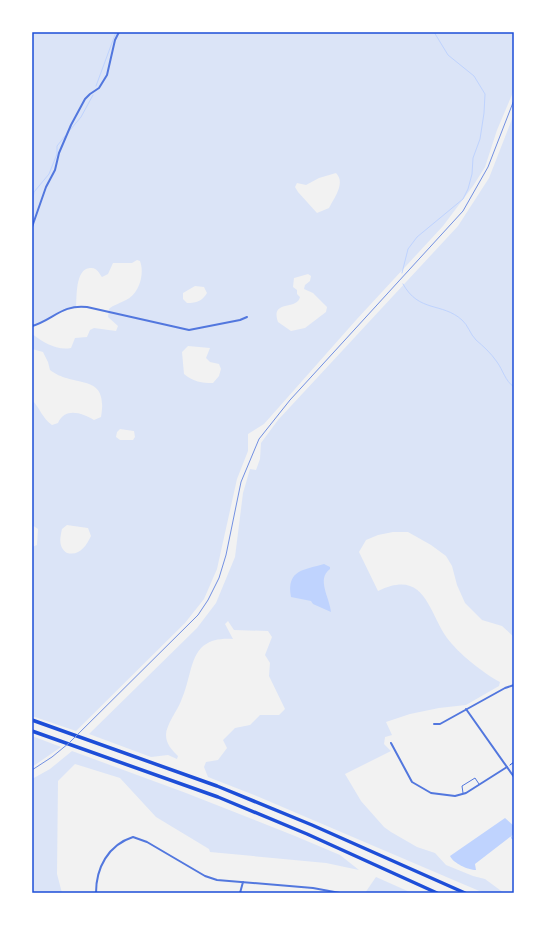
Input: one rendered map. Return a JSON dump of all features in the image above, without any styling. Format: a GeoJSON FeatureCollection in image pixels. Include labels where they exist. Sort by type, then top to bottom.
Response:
{"type":"FeatureCollection","features":[{"type":"Feature","properties":{"kind":"highway"},"geometry":{"type":"LineString","coordinates":[[32,720],[217,786],[312,825],[465,893]]}},
{"type":"Feature","properties":{"kind":"highway"},"geometry":{"type":"LineString","coordinates":[[32,732],[245,809],[307,834],[437,893]]}},
{"type":"Feature","properties":{"kind":"street"},"geometry":{"type":"LineString","coordinates":[[32,227],[46,187],[55,170],[59,153],[71,125],[85,100],[90,94],[99,88],[107,75],[115,40],[119,32]]}},
{"type":"Feature","properties":{"kind":"street"},"geometry":{"type":"LineString","coordinates":[[32,326],[65,309],[75,306],[87,306],[189,330],[240,320],[246,317]]}},
{"type":"Feature","properties":{"kind":"street"},"geometry":{"type":"LineString","coordinates":[[434,724],[440,724],[514,685]]}},
{"type":"Feature","properties":{"kind":"street"},"geometry":{"type":"LineString","coordinates":[[466,709],[514,777]]}},
{"type":"Feature","properties":{"kind":"street"},"geometry":{"type":"LineString","coordinates":[[391,743],[405,772],[419,787],[431,793],[443,796],[464,793],[480,785],[507,767]]}},
{"type":"Feature","properties":{"kind":"street"},"geometry":{"type":"LineString","coordinates":[[96,893],[96,882],[103,861],[118,844],[134,837],[147,842],[205,876],[217,880],[312,888],[340,893]]}},
{"type":"Feature","properties":{"kind":"street"},"geometry":{"type":"LineString","coordinates":[[240,893],[243,882]]}},
{"type":"Feature","properties":{"kind":"lane"},"geometry":{"type":"LineString","coordinates":[[464,793],[462,786],[475,778],[480,785]]}},
{"type":"Feature","properties":{"kind":"path"},"geometry":{"type":"LineString","coordinates":[[507,767],[514,762]]}},
{"type":"Feature","properties":{"kind":"shaded area"},"geometry":{"type":"Polygon","coordinates":[[[32,32],[514,32],[514,90],[497,130],[485,167],[473,186],[443,226],[357,319],[264,424],[248,434],[248,451],[237,479],[217,569],[204,599],[185,623],[76,731],[32,716],[32,547],[37,545],[38,529],[32,525],[32,400],[52,425],[58,423],[61,418],[69,413],[84,415],[94,420],[101,417],[102,403],[100,393],[95,387],[88,383],[59,376],[50,370],[43,352],[32,349],[32,334],[50,345],[66,349],[71,348],[75,338],[87,337],[90,330],[94,328],[116,331],[118,326],[108,317],[109,309],[131,297],[134,293],[140,283],[142,272],[140,261],[137,260],[132,263],[113,263],[108,274],[102,277],[94,268],[85,270],[79,278],[76,308],[63,311],[32,328],[32,32]],[[336,173],[319,178],[306,185],[297,183],[295,187],[317,213],[329,208],[336,195],[340,181],[336,173]],[[308,274],[294,278],[293,287],[297,290],[297,294],[300,297],[298,301],[278,310],[277,315],[278,322],[291,331],[305,328],[326,312],[327,307],[313,293],[304,289],[305,285],[310,281],[311,276],[308,274]],[[195,286],[183,293],[183,299],[187,303],[194,303],[201,300],[207,293],[204,287],[195,286]],[[188,346],[182,352],[184,374],[191,379],[198,382],[213,383],[219,376],[221,369],[219,364],[210,362],[206,358],[210,348],[188,346]],[[120,429],[117,432],[116,437],[120,440],[133,440],[135,437],[134,431],[120,429]],[[67,525],[62,529],[60,539],[64,551],[72,554],[79,552],[85,547],[91,536],[88,528],[67,525]]]}},
{"type":"Feature","properties":{"kind":"shaded area"},"geometry":{"type":"Polygon","coordinates":[[[514,114],[514,637],[502,626],[482,620],[465,603],[457,585],[452,566],[446,556],[431,545],[408,532],[393,532],[378,535],[366,540],[359,552],[378,591],[394,585],[406,585],[415,589],[423,596],[452,644],[471,662],[500,682],[499,686],[466,705],[439,708],[410,714],[386,722],[392,735],[385,737],[384,744],[391,751],[345,774],[361,801],[384,827],[417,847],[435,853],[446,865],[473,876],[485,879],[504,893],[484,893],[259,797],[208,777],[204,767],[206,762],[218,760],[227,748],[223,740],[235,728],[250,725],[260,715],[279,715],[285,709],[269,676],[270,663],[265,655],[272,637],[268,631],[234,630],[228,621],[225,624],[233,639],[218,640],[207,643],[200,649],[191,667],[181,701],[166,731],[168,744],[178,756],[177,759],[168,755],[151,757],[89,734],[197,628],[216,603],[235,557],[243,493],[250,469],[256,470],[260,459],[261,443],[278,420],[458,226],[489,178],[514,114]]]}},
{"type":"Feature","properties":{"kind":"shaded area"},"geometry":{"type":"Polygon","coordinates":[[[32,736],[61,747],[32,767],[32,736]]]}},
{"type":"Feature","properties":{"kind":"shaded area"},"geometry":{"type":"Polygon","coordinates":[[[72,751],[186,793],[295,836],[340,855],[359,870],[326,863],[210,852],[209,849],[156,817],[120,778],[75,764],[58,781],[57,874],[62,893],[32,893],[32,779],[50,769],[72,751]]]}},
{"type":"Feature","properties":{"kind":"shaded area"},"geometry":{"type":"Polygon","coordinates":[[[376,877],[412,893],[365,893],[376,877]]]}},
{"type":"Feature","properties":{"kind":"water"},"geometry":{"type":"Polygon","coordinates":[[[324,564],[330,567],[324,578],[324,583],[331,612],[313,604],[311,601],[291,597],[291,581],[298,572],[324,564]]]}},
{"type":"Feature","properties":{"kind":"water"},"geometry":{"type":"Polygon","coordinates":[[[505,818],[514,826],[514,834],[475,864],[476,870],[461,866],[452,859],[450,856],[505,818]]]}},
{"type":"Feature","properties":{"kind":"waterway"},"geometry":{"type":"LineString","coordinates":[[96,86],[116,32]]}},
{"type":"Feature","properties":{"kind":"waterway"},"geometry":{"type":"LineString","coordinates":[[402,273],[408,249],[417,237],[463,199],[468,189],[472,174],[473,158],[480,139],[484,113],[485,94],[474,76],[448,55],[434,32]]}},
{"type":"Feature","properties":{"kind":"waterway"},"geometry":{"type":"LineString","coordinates":[[70,130],[81,117],[93,95]]}},
{"type":"Feature","properties":{"kind":"waterway"},"geometry":{"type":"LineString","coordinates":[[32,205],[34,192],[49,174],[57,154],[57,146],[65,136]]}},
{"type":"Feature","properties":{"kind":"waterway"},"geometry":{"type":"LineString","coordinates":[[403,284],[409,293],[416,299],[454,314],[462,320],[474,338],[495,359],[506,379],[514,387]]}},
{"type":"Feature","properties":{"kind":"waterway"},"geometry":{"type":"LineString","coordinates":[[511,836],[512,839],[514,838]]}},
{"type":"Feature","properties":{"kind":"railway"},"geometry":{"type":"LineString","coordinates":[[32,770],[52,757],[69,743],[198,615],[208,600],[219,578],[226,555],[241,482],[259,439],[290,400],[463,211],[488,167],[514,100]]}}]}
